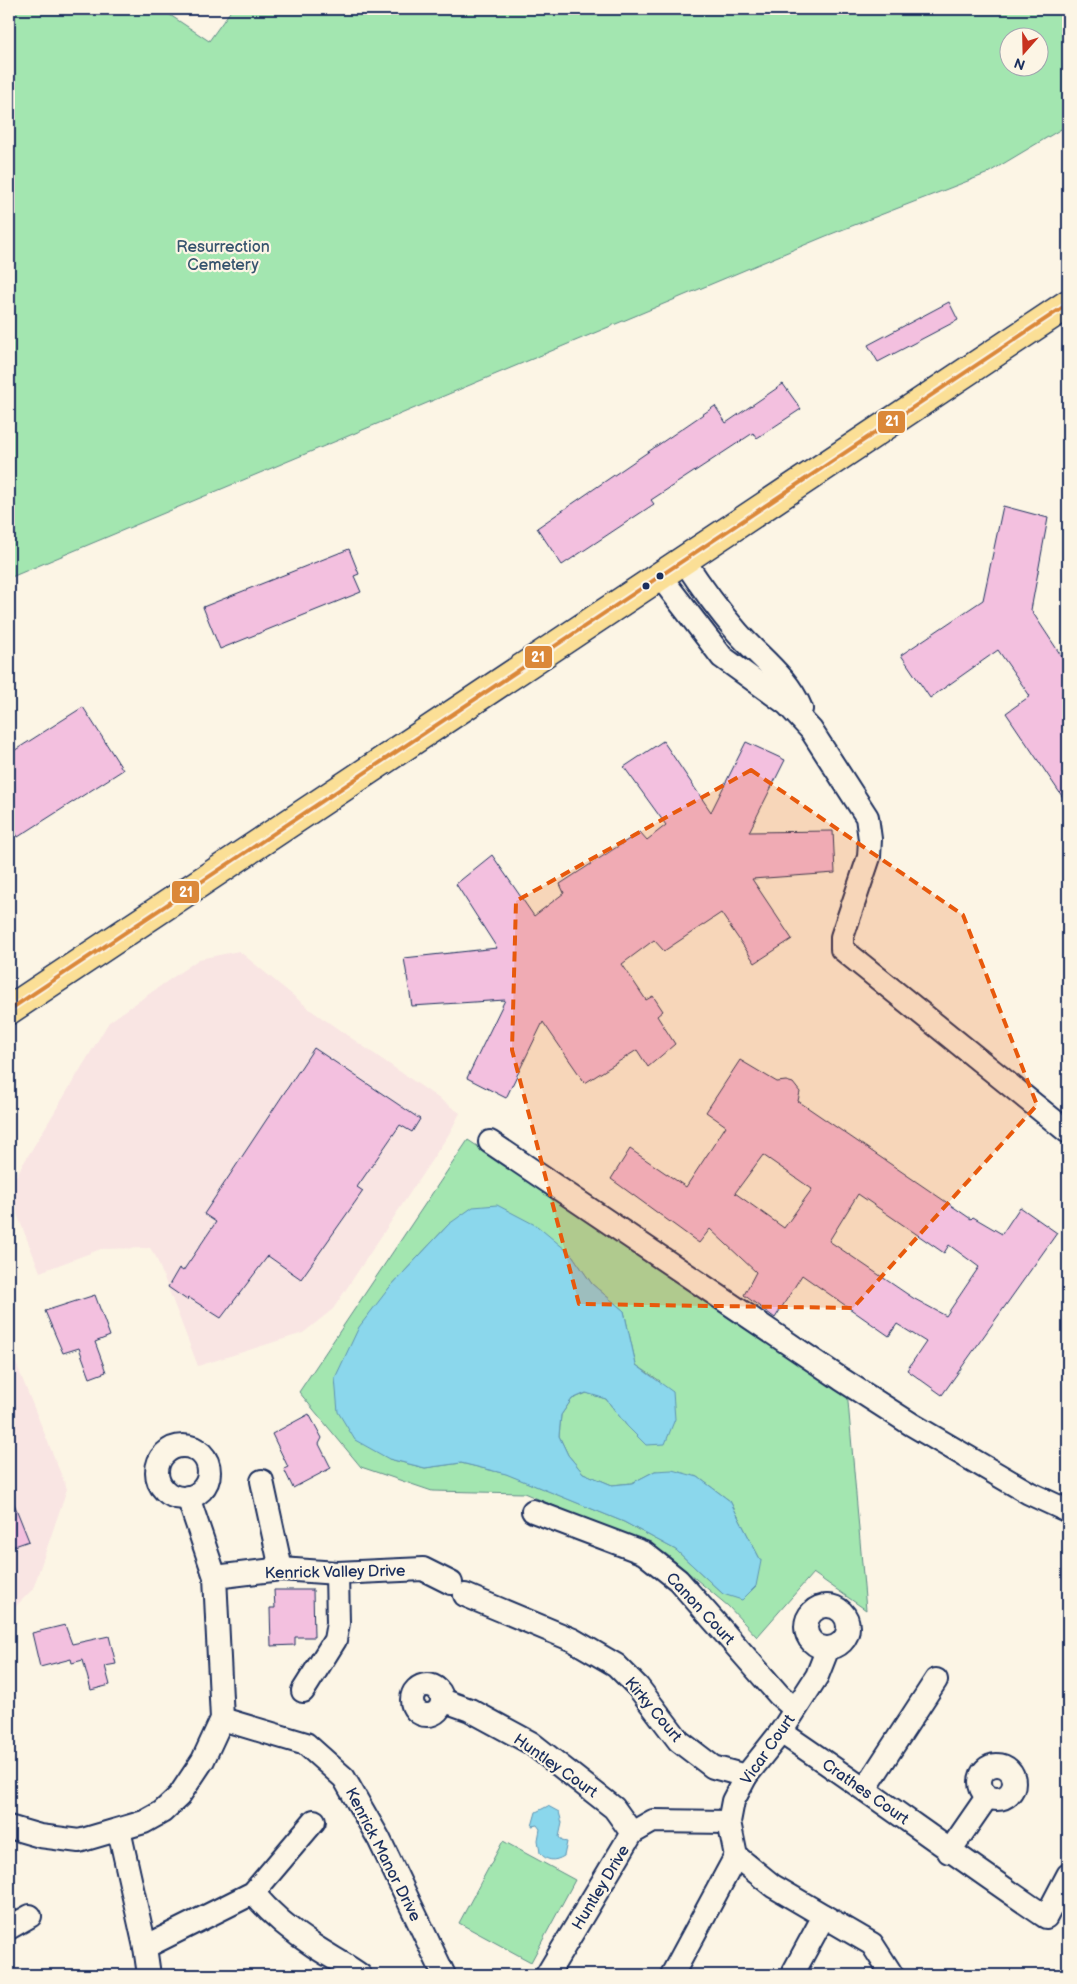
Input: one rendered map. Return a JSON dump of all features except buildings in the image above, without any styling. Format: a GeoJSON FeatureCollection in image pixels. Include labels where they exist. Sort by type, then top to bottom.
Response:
{"type":"FeatureCollection","features":[{"type":"Feature","properties":{"kind":"main road"},"geometry":{"type":"LineString","coordinates":[[9,1010],[1068,304]]}},
{"type":"Feature","properties":{"kind":"street"},"geometry":{"type":"LineString","coordinates":[[683,559],[704,590],[739,634],[770,665],[795,694],[811,730],[867,817],[869,826],[869,857],[842,937],[842,949],[1068,1132]]}},
{"type":"Feature","properties":{"kind":"street"},"geometry":{"type":"LineString","coordinates":[[659,575],[722,657],[787,704],[811,730]]}},
{"type":"Feature","properties":{"kind":"street"},"geometry":{"type":"LineString","coordinates":[[490,1142],[857,1390],[1030,1493],[1068,1511]]}},
{"type":"Feature","properties":{"kind":"street"},"geometry":{"type":"LineString","coordinates":[[262,1481],[281,1569]]}},
{"type":"Feature","properties":{"kind":"street"},"geometry":{"type":"LineString","coordinates":[[9,1827],[40,1836],[79,1841],[144,1822],[162,1812],[179,1796],[203,1760],[222,1719],[215,1577],[188,1497]]}},
{"type":"Feature","properties":{"kind":"street","name":"Canon Court"},"geometry":{"type":"LineString","coordinates":[[534,1511],[644,1553],[678,1580],[779,1695],[796,1709]]}},
{"type":"Feature","properties":{"kind":"street","name":"Kenrick Valley Drive"},"geometry":{"type":"LineString","coordinates":[[215,1577],[281,1569],[337,1573],[423,1569],[458,1589],[573,1640],[616,1665]]}},
{"type":"Feature","properties":{"kind":"street"},"geometry":{"type":"LineString","coordinates":[[303,1692],[335,1640],[338,1623],[337,1573]]}},
{"type":"Feature","properties":{"kind":"street","name":"Vicar Court"},"geometry":{"type":"LineString","coordinates":[[736,1856],[729,1822],[733,1801],[746,1776],[781,1732],[817,1676],[828,1648]]}},
{"type":"Feature","properties":{"kind":"street","name":"Kirky Court"},"geometry":{"type":"LineString","coordinates":[[616,1665],[638,1687],[679,1741],[713,1767],[746,1776]]}},
{"type":"Feature","properties":{"kind":"street"},"geometry":{"type":"LineString","coordinates":[[865,1789],[936,1680]]}},
{"type":"Feature","properties":{"kind":"street","name":"Huntley Court"},"geometry":{"type":"LineString","coordinates":[[442,1700],[470,1710],[530,1743],[614,1808],[632,1832]]}},
{"type":"Feature","properties":{"kind":"street","name":"Kenrick Manor Drive"},"geometry":{"type":"LineString","coordinates":[[222,1719],[306,1744],[344,1778],[379,1839],[444,1975]]}},
{"type":"Feature","properties":{"kind":"street","name":"Crathes Court"},"geometry":{"type":"LineString","coordinates":[[781,1732],[865,1789],[949,1852],[1046,1917],[1068,1875]]}},
{"type":"Feature","properties":{"kind":"street"},"geometry":{"type":"LineString","coordinates":[[949,1852],[987,1797]]}},
{"type":"Feature","properties":{"kind":"street"},"geometry":{"type":"LineString","coordinates":[[145,1946],[253,1893],[314,1821]]}},
{"type":"Feature","properties":{"kind":"street","name":"Huntley Drive"},"geometry":{"type":"LineString","coordinates":[[547,1975],[632,1832],[652,1821],[729,1822]]}},
{"type":"Feature","properties":{"kind":"street"},"geometry":{"type":"LineString","coordinates":[[119,1830],[145,1946],[149,1975]]}},
{"type":"Feature","properties":{"kind":"street"},"geometry":{"type":"LineString","coordinates":[[672,1975],[736,1856],[773,1886],[872,1944],[892,1975]]}},
{"type":"Feature","properties":{"kind":"street"},"geometry":{"type":"LineString","coordinates":[[253,1893],[273,1916],[315,1947],[345,1963],[360,1975]]}},
{"type":"Feature","properties":{"kind":"street"},"geometry":{"type":"LineString","coordinates":[[9,1928],[30,1916]]}},
{"type":"Feature","properties":{"kind":"street"},"geometry":{"type":"LineString","coordinates":[[792,1975],[824,1916]]}},
{"type":"Feature","properties":{"kind":"highlighted area"},"geometry":{"type":"Polygon","coordinates":[[[751,770],[963,915],[1037,1105],[853,1308],[579,1304],[512,1050],[516,901],[751,770]]]}},
{"type":"Feature","properties":{"kind":"shaded area"},"geometry":{"type":"Polygon","coordinates":[[[239,951],[312,1011],[460,1113],[449,1134],[333,1309],[303,1333],[198,1366],[156,1257],[150,1248],[101,1249],[40,1272],[13,1204],[14,1179],[109,1022],[199,959],[239,951]]]}},
{"type":"Feature","properties":{"kind":"shaded area"},"geometry":{"type":"Polygon","coordinates":[[[9,1346],[67,1489],[33,1589],[9,1613],[9,1346]]]}},
{"type":"Feature","properties":{"kind":"green space","name":"Resurrection Cemetery"},"geometry":{"type":"Polygon","coordinates":[[[9,9],[161,9],[209,41],[232,9],[1068,9],[1068,125],[986,174],[826,236],[9,578],[9,9]]]}},
{"type":"Feature","properties":{"kind":"green space"},"geometry":{"type":"Polygon","coordinates":[[[468,1140],[847,1390],[866,1610],[813,1573],[757,1637],[728,1606],[665,1553],[524,1493],[432,1491],[361,1467],[299,1392],[468,1140]],[[449,1224],[389,1288],[389,1459],[425,1468],[461,1463],[507,1474],[624,1522],[676,1550],[723,1594],[761,1561],[730,1501],[698,1477],[655,1471],[632,1483],[612,1485],[583,1473],[568,1455],[559,1436],[561,1415],[572,1399],[587,1393],[606,1399],[627,1426],[660,1381],[636,1365],[624,1311],[592,1284],[572,1255],[449,1224]]]}},
{"type":"Feature","properties":{"kind":"green space"},"geometry":{"type":"Polygon","coordinates":[[[503,1841],[575,1880],[531,1962],[459,1923],[503,1841]]]}},
{"type":"Feature","properties":{"kind":"water"},"geometry":{"type":"Polygon","coordinates":[[[497,1205],[537,1226],[572,1255],[592,1284],[624,1311],[636,1365],[673,1392],[675,1419],[665,1444],[646,1445],[627,1426],[606,1399],[586,1393],[572,1399],[561,1415],[559,1436],[568,1455],[583,1473],[612,1485],[632,1483],[655,1471],[672,1470],[698,1477],[730,1501],[761,1561],[756,1586],[742,1600],[723,1594],[676,1550],[624,1522],[506,1474],[461,1463],[425,1468],[389,1459],[355,1440],[338,1412],[335,1378],[359,1327],[389,1288],[449,1224],[473,1207],[497,1205]]]}},
{"type":"Feature","properties":{"kind":"water"},"geometry":{"type":"Polygon","coordinates":[[[548,1806],[559,1812],[562,1823],[559,1837],[562,1841],[567,1842],[564,1856],[554,1860],[545,1858],[540,1853],[538,1840],[540,1829],[537,1825],[532,1826],[536,1812],[548,1806]]]}},
{"type":"Feature","properties":{"kind":"transit line","name":"21"},"geometry":{"type":"LineString","coordinates":[[9,1010],[1068,304]]}}]}
